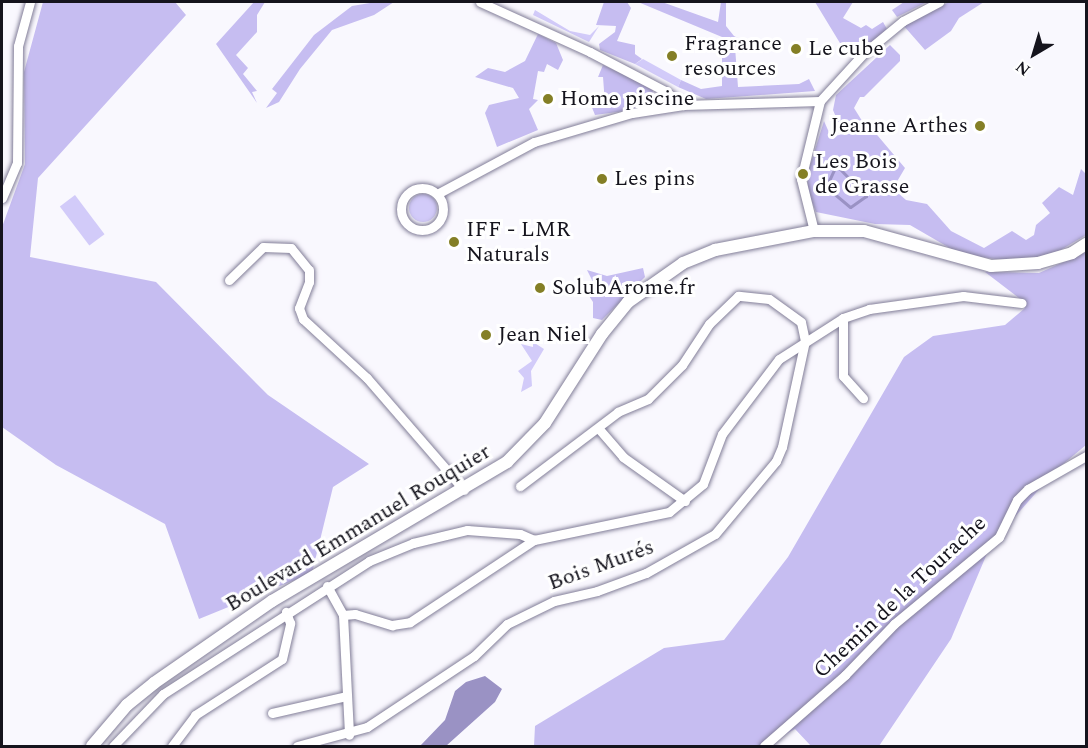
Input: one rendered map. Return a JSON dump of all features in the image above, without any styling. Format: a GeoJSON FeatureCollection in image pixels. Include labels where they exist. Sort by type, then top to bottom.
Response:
{"type":"FeatureCollection","features":[{"type":"Feature","properties":{"kind":"street"},"geometry":{"type":"LineString","coordinates":[[2,198],[17,164],[18,46],[30,2]]}},
{"type":"Feature","properties":{"kind":"street"},"geometry":{"type":"LineString","coordinates":[[480,2],[618,67],[665,91],[682,105]]}},
{"type":"Feature","properties":{"kind":"street"},"geometry":{"type":"LineString","coordinates":[[814,231],[801,179],[820,101],[864,53],[903,21],[939,2]]}},
{"type":"Feature","properties":{"kind":"street"},"geometry":{"type":"LineString","coordinates":[[437,194],[534,142],[632,113],[682,105],[820,101]]}},
{"type":"Feature","properties":{"kind":"street"},"geometry":{"type":"LineString","coordinates":[[429,189],[437,194],[443,211],[440,220],[425,230],[407,224],[401,207],[411,191],[429,189]]}},
{"type":"Feature","properties":{"kind":"street","name":"Boulevard Emmanuel Rouquier"},"geometry":{"type":"LineString","coordinates":[[92,747],[128,705],[154,683],[272,601],[464,490],[530,442],[602,334],[628,302],[654,281],[683,263],[716,250],[814,231],[864,231],[991,266],[1038,263],[1072,253],[1086,244]]}},
{"type":"Feature","properties":{"kind":"street"},"geometry":{"type":"LineString","coordinates":[[230,280],[263,247],[291,248],[309,270],[309,282],[299,308],[303,319],[367,378],[464,490]]}},
{"type":"Feature","properties":{"kind":"street"},"geometry":{"type":"LineString","coordinates":[[520,486],[618,412],[648,399],[682,365],[709,324],[738,296],[754,295],[782,306],[801,322],[806,341]]}},
{"type":"Feature","properties":{"kind":"street","name":"Bois Murés"},"geometry":{"type":"LineString","coordinates":[[343,615],[355,614],[392,625],[410,622],[534,540],[654,517],[685,501],[703,484],[722,434],[779,359],[843,318],[869,309],[963,296],[1023,303]]}},
{"type":"Feature","properties":{"kind":"street"},"geometry":{"type":"LineString","coordinates":[[843,318],[843,376],[863,398]]}},
{"type":"Feature","properties":{"kind":"street","name":"Bois Murés"},"geometry":{"type":"LineString","coordinates":[[297,747],[349,735],[367,727],[474,657],[507,624],[554,602],[597,591],[646,573],[715,534],[776,461],[806,341]]}},
{"type":"Feature","properties":{"kind":"street"},"geometry":{"type":"LineString","coordinates":[[598,429],[623,457],[685,501]]}},
{"type":"Feature","properties":{"kind":"street","name":"Chemin de la Tourache"},"geometry":{"type":"LineString","coordinates":[[764,747],[845,675],[894,624],[992,544],[1017,500],[1028,489],[1086,456]]}},
{"type":"Feature","properties":{"kind":"street","name":"Bois Murés"},"geometry":{"type":"LineString","coordinates":[[113,747],[163,694],[286,612],[369,561],[413,543],[467,530],[520,534],[534,540]]}},
{"type":"Feature","properties":{"kind":"street"},"geometry":{"type":"LineString","coordinates":[[327,586],[343,615],[349,735]]}},
{"type":"Feature","properties":{"kind":"street"},"geometry":{"type":"LineString","coordinates":[[172,747],[187,731],[195,715],[282,659],[290,623],[286,612]]}},
{"type":"Feature","properties":{"kind":"street"},"geometry":{"type":"LineString","coordinates":[[272,713],[347,696]]}},
{"type":"Feature","properties":{"kind":"shaded area"},"geometry":{"type":"Polygon","coordinates":[[[43,2],[175,2],[186,15],[38,178],[30,257],[156,282],[268,395],[369,464],[333,487],[312,573],[199,619],[165,524],[56,465],[2,427],[2,227],[25,164],[24,72],[43,2]]]}},
{"type":"Feature","properties":{"kind":"shaded area"},"geometry":{"type":"Polygon","coordinates":[[[254,2],[265,2],[257,15],[257,32],[236,55],[248,68],[243,74],[257,91],[252,92],[257,103],[216,44],[254,2]]]}},
{"type":"Feature","properties":{"kind":"shaded area"},"geometry":{"type":"Polygon","coordinates":[[[394,2],[374,15],[332,30],[300,69],[279,102],[266,108],[277,93],[272,89],[314,35],[352,6],[394,2]]]}},
{"type":"Feature","properties":{"kind":"shaded area"},"geometry":{"type":"Polygon","coordinates":[[[604,2],[627,2],[631,8],[617,41],[635,45],[635,54],[642,59],[635,64],[600,50],[599,44],[615,32],[616,26],[596,25],[604,2]]]}},
{"type":"Feature","properties":{"kind":"shaded area"},"geometry":{"type":"Polygon","coordinates":[[[638,2],[662,2],[718,22],[721,2],[726,2],[726,26],[734,36],[744,41],[745,46],[735,47],[738,87],[799,84],[809,79],[815,91],[706,99],[678,87],[681,80],[701,89],[722,86],[722,37],[638,2]]]}},
{"type":"Feature","properties":{"kind":"shaded area"},"geometry":{"type":"Polygon","coordinates":[[[815,2],[853,2],[843,18],[861,28],[866,25],[872,29],[883,22],[887,29],[867,47],[846,53],[815,2]]]}},
{"type":"Feature","properties":{"kind":"shaded area"},"geometry":{"type":"Polygon","coordinates":[[[904,2],[927,2],[897,17],[892,10],[904,2]]]}},
{"type":"Feature","properties":{"kind":"shaded area"},"geometry":{"type":"Polygon","coordinates":[[[949,2],[984,2],[959,18],[951,31],[925,50],[903,25],[949,2]]]}},
{"type":"Feature","properties":{"kind":"shaded area"},"geometry":{"type":"Polygon","coordinates":[[[535,10],[570,31],[590,35],[599,26],[589,42],[533,15],[535,10]]]}},
{"type":"Feature","properties":{"kind":"shaded area"},"geometry":{"type":"Polygon","coordinates":[[[538,34],[556,43],[563,60],[558,70],[547,64],[544,72],[538,71],[533,99],[538,100],[529,109],[538,130],[497,147],[485,113],[489,105],[519,98],[513,88],[475,77],[488,68],[505,72],[525,61],[538,34]]]}},
{"type":"Feature","properties":{"kind":"shaded area"},"geometry":{"type":"Polygon","coordinates":[[[890,45],[900,55],[900,61],[864,97],[860,97],[854,108],[864,124],[867,123],[905,168],[895,185],[898,193],[906,200],[927,204],[951,231],[984,248],[1012,231],[1026,240],[1034,235],[1036,225],[1050,213],[1042,203],[1059,187],[1073,195],[1081,169],[1086,174],[1086,235],[1059,251],[1027,260],[995,259],[960,254],[910,225],[875,224],[816,212],[808,192],[808,172],[824,121],[831,137],[843,134],[833,110],[836,95],[890,45]]]}},
{"type":"Feature","properties":{"kind":"shaded area"},"geometry":{"type":"Polygon","coordinates":[[[643,59],[681,80],[678,87],[635,64],[643,59]]]}},
{"type":"Feature","properties":{"kind":"shaded area"},"geometry":{"type":"Polygon","coordinates":[[[603,65],[652,88],[654,98],[647,108],[595,115],[591,105],[605,104],[603,77],[598,77],[603,65]]]}},
{"type":"Feature","properties":{"kind":"shaded area"},"geometry":{"type":"Polygon","coordinates":[[[423,194],[433,198],[437,208],[433,218],[423,222],[413,218],[409,208],[413,198],[423,194]]]}},
{"type":"Feature","properties":{"kind":"shaded area"},"geometry":{"type":"Polygon","coordinates":[[[75,195],[104,234],[89,246],[60,206],[75,195]]]}},
{"type":"Feature","properties":{"kind":"shaded area"},"geometry":{"type":"Polygon","coordinates":[[[1086,252],[1086,445],[1056,470],[991,544],[951,639],[879,746],[811,746],[795,729],[764,746],[534,746],[535,726],[664,648],[724,640],[788,557],[904,357],[933,336],[1005,325],[1025,308],[1019,298],[985,272],[1039,273],[1086,252]]]}},
{"type":"Feature","properties":{"kind":"shaded area"},"geometry":{"type":"Polygon","coordinates":[[[643,268],[645,277],[602,320],[593,318],[593,302],[587,293],[596,288],[587,270],[607,276],[643,268]]]}},
{"type":"Feature","properties":{"kind":"shaded area"},"geometry":{"type":"Polygon","coordinates":[[[533,342],[544,349],[531,371],[532,386],[521,392],[524,378],[518,371],[532,361],[521,344],[533,347],[533,342]]]}},
{"type":"Feature","properties":{"kind":"shaded area"},"geometry":{"type":"Polygon","coordinates":[[[485,676],[502,689],[495,702],[446,746],[420,746],[445,720],[455,691],[466,682],[485,676]]]}},
{"type":"Feature","properties":{"kind":"waterway"},"geometry":{"type":"LineString","coordinates":[[835,168],[839,168],[866,196],[850,207],[826,187],[835,168]]}},
{"type":"Feature","properties":{"kind":"place","name":"Le cube"},"geometry":{"type":"Point","coordinates":[796,49]}},
{"type":"Feature","properties":{"kind":"place","name":"Fragrance resources"},"geometry":{"type":"Point","coordinates":[672,56]}},
{"type":"Feature","properties":{"kind":"place","name":"Home piscine"},"geometry":{"type":"Point","coordinates":[548,99]}},
{"type":"Feature","properties":{"kind":"place","name":"Jeanne Arthes"},"geometry":{"type":"Point","coordinates":[980,126]}},
{"type":"Feature","properties":{"kind":"place","name":"Les Bois de Grasse"},"geometry":{"type":"Point","coordinates":[803,174]}},
{"type":"Feature","properties":{"kind":"place","name":"Les pins"},"geometry":{"type":"Point","coordinates":[602,179]}},
{"type":"Feature","properties":{"kind":"place","name":"IFF - LMR Naturals"},"geometry":{"type":"Point","coordinates":[454,242]}},
{"type":"Feature","properties":{"kind":"place","name":"SolubArome.fr"},"geometry":{"type":"Point","coordinates":[540,288]}},
{"type":"Feature","properties":{"kind":"place","name":"Jean Niel"},"geometry":{"type":"Point","coordinates":[486,335]}}]}
